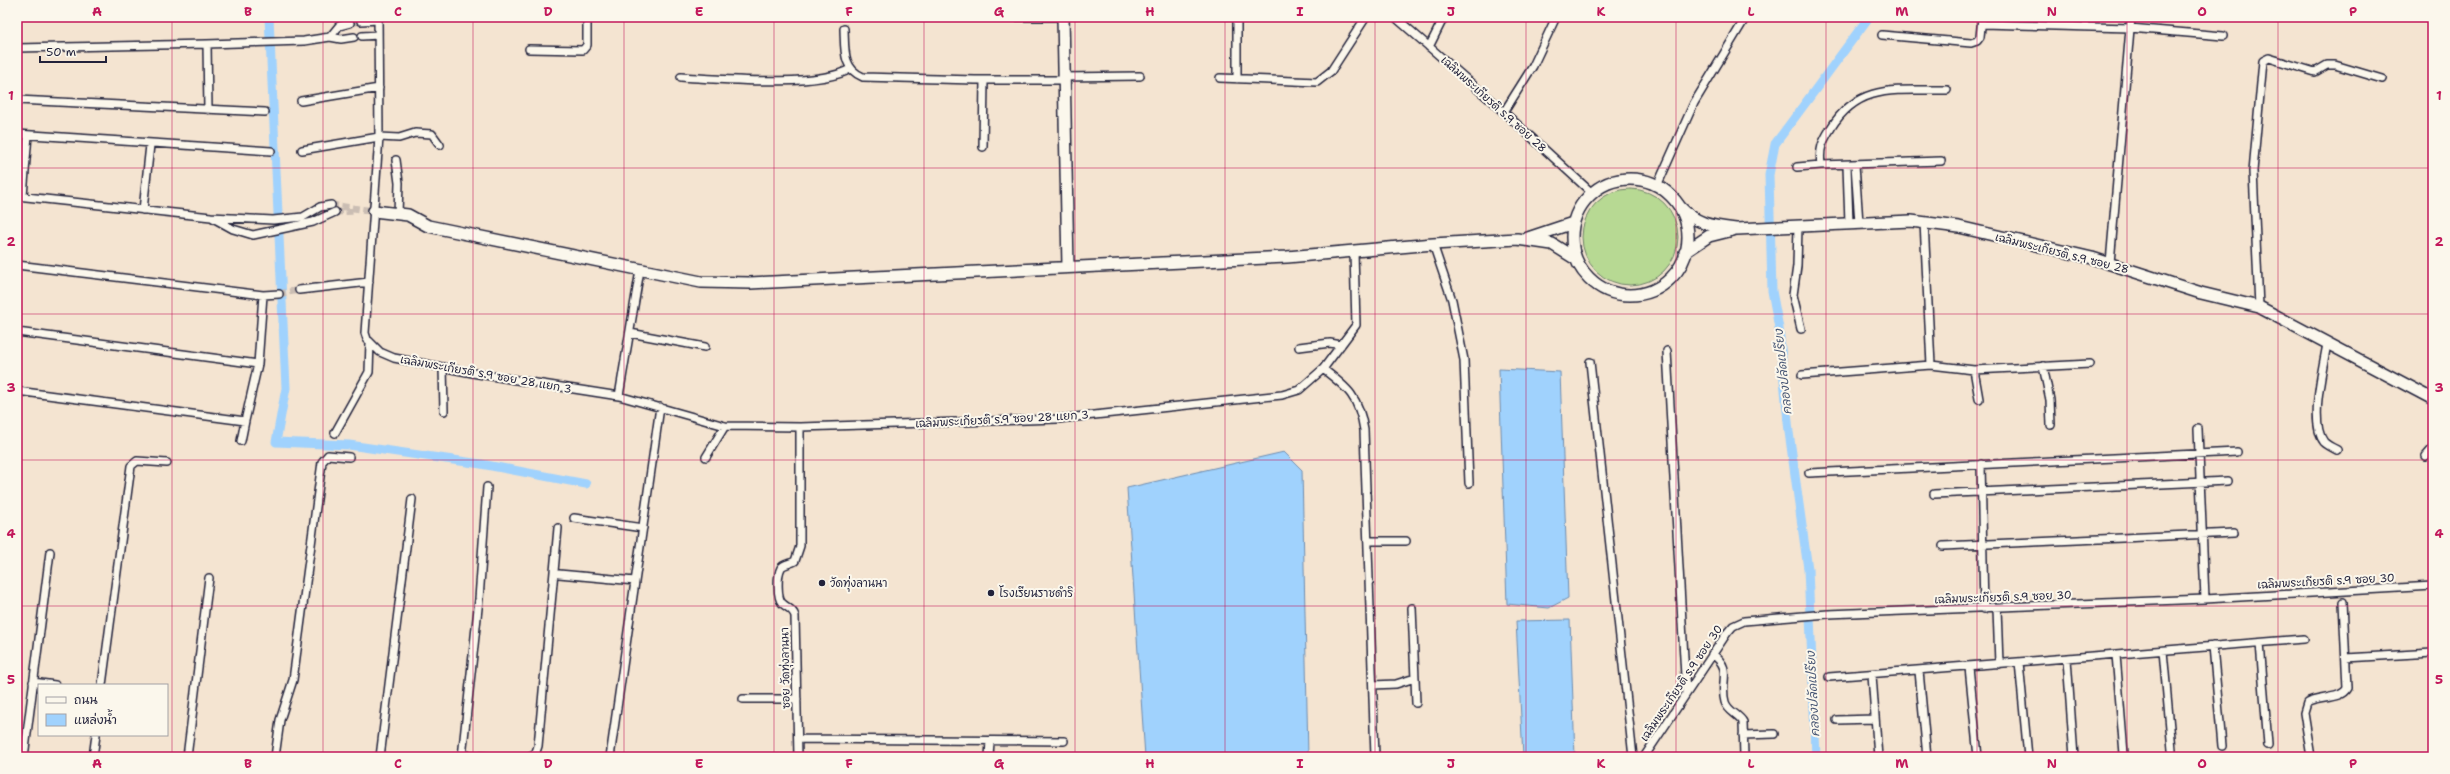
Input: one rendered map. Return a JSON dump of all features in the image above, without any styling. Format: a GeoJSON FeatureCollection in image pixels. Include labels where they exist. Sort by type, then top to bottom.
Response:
{"type":"FeatureCollection","features":[{"type":"Feature","properties":{"kind":"main road"},"geometry":{"type":"LineString","coordinates":[[1063,17],[1063,78],[1068,267]]}},
{"type":"Feature","properties":{"kind":"main road","name":"เฉลิมพระเกียรติ ร.9 ซอย 28"},"geometry":{"type":"LineString","coordinates":[[1679,206],[1686,226],[1685,252],[1679,267],[1663,284],[1648,291],[1631,295],[1608,290],[1598,285],[1581,269],[1576,259],[1572,241],[1573,223],[1580,206],[1592,193],[1602,186],[1623,180],[1646,182],[1657,186],[1673,198],[1689,217],[1700,223],[1737,229]]}},
{"type":"Feature","properties":{"kind":"main road"},"geometry":{"type":"LineString","coordinates":[[374,211],[408,215],[428,226],[701,282],[750,283],[1354,252],[1432,244],[1517,240],[1536,236],[1558,226],[1573,223]]}},
{"type":"Feature","properties":{"kind":"main road","name":"เฉลิมพระเกียรติ ร.9 ซอย 28"},"geometry":{"type":"LineString","coordinates":[[1685,252],[1709,236],[1737,229],[1854,223],[1924,222],[1959,227],[2110,263],[2201,292],[2259,307],[2433,399]]}},
{"type":"Feature","properties":{"kind":"main road"},"geometry":{"type":"LineString","coordinates":[[1517,240],[1552,244],[1576,259]]}},
{"type":"Feature","properties":{"kind":"street"},"geometry":{"type":"LineString","coordinates":[[529,49],[583,50],[587,45],[587,17]]}},
{"type":"Feature","properties":{"kind":"street"},"geometry":{"type":"LineString","coordinates":[[1009,17],[1063,17]]}},
{"type":"Feature","properties":{"kind":"street"},"geometry":{"type":"LineString","coordinates":[[1237,17],[1237,79]]}},
{"type":"Feature","properties":{"kind":"street"},"geometry":{"type":"LineString","coordinates":[[1220,78],[1317,82],[1331,71],[1366,17]]}},
{"type":"Feature","properties":{"kind":"street","name":"เฉลิมพระเกียรติ ร.9 ซอย 28"},"geometry":{"type":"LineString","coordinates":[[1395,17],[1504,112],[1592,193]]}},
{"type":"Feature","properties":{"kind":"street"},"geometry":{"type":"LineString","coordinates":[[1429,47],[1444,17]]}},
{"type":"Feature","properties":{"kind":"street"},"geometry":{"type":"LineString","coordinates":[[1504,112],[1533,66],[1556,17]]}},
{"type":"Feature","properties":{"kind":"street"},"geometry":{"type":"LineString","coordinates":[[1657,186],[1694,103],[1746,17]]}},
{"type":"Feature","properties":{"kind":"street"},"geometry":{"type":"LineString","coordinates":[[2110,263],[2131,17]]}},
{"type":"Feature","properties":{"kind":"street"},"geometry":{"type":"LineString","coordinates":[[335,433],[369,372],[370,342],[365,333],[379,137],[378,18],[361,21]]}},
{"type":"Feature","properties":{"kind":"street"},"geometry":{"type":"LineString","coordinates":[[1882,35],[1971,43],[1977,41],[1980,37],[1982,20],[2130,28],[2224,36]]}},
{"type":"Feature","properties":{"kind":"street"},"geometry":{"type":"LineString","coordinates":[[330,37],[339,26],[350,23]]}},
{"type":"Feature","properties":{"kind":"street"},"geometry":{"type":"LineString","coordinates":[[844,29],[845,55],[850,69],[863,76],[877,78],[984,80],[1140,76]]}},
{"type":"Feature","properties":{"kind":"street"},"geometry":{"type":"LineString","coordinates":[[362,36],[378,35]]}},
{"type":"Feature","properties":{"kind":"street"},"geometry":{"type":"LineString","coordinates":[[17,48],[207,44],[285,40],[304,41],[330,37],[341,39],[354,37]]}},
{"type":"Feature","properties":{"kind":"street"},"geometry":{"type":"LineString","coordinates":[[207,44],[208,110]]}},
{"type":"Feature","properties":{"kind":"street"},"geometry":{"type":"LineString","coordinates":[[2259,307],[2253,171],[2263,61],[2269,58],[2315,72],[2327,65],[2334,65],[2382,79]]}},
{"type":"Feature","properties":{"kind":"street"},"geometry":{"type":"LineString","coordinates":[[681,77],[776,81],[824,78],[840,75],[850,69]]}},
{"type":"Feature","properties":{"kind":"street"},"geometry":{"type":"LineString","coordinates":[[983,146],[984,80]]}},
{"type":"Feature","properties":{"kind":"street"},"geometry":{"type":"LineString","coordinates":[[301,101],[379,88]]}},
{"type":"Feature","properties":{"kind":"street"},"geometry":{"type":"LineString","coordinates":[[1821,165],[1820,145],[1838,116],[1848,105],[1884,91],[1947,90]]}},
{"type":"Feature","properties":{"kind":"street"},"geometry":{"type":"LineString","coordinates":[[17,100],[265,112]]}},
{"type":"Feature","properties":{"kind":"street"},"geometry":{"type":"LineString","coordinates":[[17,134],[271,151]]}},
{"type":"Feature","properties":{"kind":"street"},"geometry":{"type":"LineString","coordinates":[[302,150],[379,137],[399,138],[411,134],[432,134],[440,145]]}},
{"type":"Feature","properties":{"kind":"street"},"geometry":{"type":"LineString","coordinates":[[28,135],[20,196],[211,217],[273,220],[310,214],[320,207],[331,204]]}},
{"type":"Feature","properties":{"kind":"street"},"geometry":{"type":"LineString","coordinates":[[144,210],[150,144]]}},
{"type":"Feature","properties":{"kind":"street"},"geometry":{"type":"LineString","coordinates":[[396,160],[399,183],[398,214]]}},
{"type":"Feature","properties":{"kind":"street"},"geometry":{"type":"LineString","coordinates":[[1797,167],[1941,161]]}},
{"type":"Feature","properties":{"kind":"street"},"geometry":{"type":"LineString","coordinates":[[1854,223],[1855,165]]}},
{"type":"Feature","properties":{"kind":"street"},"geometry":{"type":"LineString","coordinates":[[1847,166],[1854,223]]}},
{"type":"Feature","properties":{"kind":"street"},"geometry":{"type":"LineString","coordinates":[[211,217],[244,233],[265,234],[275,230],[313,222],[335,212]]}},
{"type":"Feature","properties":{"kind":"street"},"geometry":{"type":"LineString","coordinates":[[1924,222],[1931,365]]}},
{"type":"Feature","properties":{"kind":"street"},"geometry":{"type":"LineString","coordinates":[[1798,226],[1797,266],[1793,295],[1801,329]]}},
{"type":"Feature","properties":{"kind":"street"},"geometry":{"type":"LineString","coordinates":[[1432,244],[1452,300],[1464,360],[1469,483]]}},
{"type":"Feature","properties":{"kind":"street","name":"เฉลิมพระเกียรติ ร.9 ซอย 28 แยก 3"},"geometry":{"type":"LineString","coordinates":[[370,342],[380,352],[394,358],[443,368],[619,396],[725,426],[800,427],[1057,419],[1282,395],[1299,390],[1322,369],[1356,325],[1354,252]]}},
{"type":"Feature","properties":{"kind":"street"},"geometry":{"type":"LineString","coordinates":[[17,265],[263,295],[279,294]]}},
{"type":"Feature","properties":{"kind":"street"},"geometry":{"type":"LineString","coordinates":[[619,396],[640,270]]}},
{"type":"Feature","properties":{"kind":"street"},"geometry":{"type":"LineString","coordinates":[[299,290],[369,282]]}},
{"type":"Feature","properties":{"kind":"street"},"geometry":{"type":"LineString","coordinates":[[241,441],[258,364],[263,295]]}},
{"type":"Feature","properties":{"kind":"street"},"geometry":{"type":"LineString","coordinates":[[17,332],[258,364]]}},
{"type":"Feature","properties":{"kind":"street"},"geometry":{"type":"LineString","coordinates":[[630,333],[705,347]]}},
{"type":"Feature","properties":{"kind":"street"},"geometry":{"type":"LineString","coordinates":[[1299,347],[1330,343],[1341,345]]}},
{"type":"Feature","properties":{"kind":"street"},"geometry":{"type":"LineString","coordinates":[[2327,344],[2318,408],[2319,431],[2325,442],[2337,450]]}},
{"type":"Feature","properties":{"kind":"street"},"geometry":{"type":"LineString","coordinates":[[1667,351],[1686,694]]}},
{"type":"Feature","properties":{"kind":"street"},"geometry":{"type":"LineString","coordinates":[[1590,362],[1633,757]]}},
{"type":"Feature","properties":{"kind":"street"},"geometry":{"type":"LineString","coordinates":[[1802,376],[1931,365],[1974,370],[2090,364]]}},
{"type":"Feature","properties":{"kind":"street"},"geometry":{"type":"LineString","coordinates":[[2043,366],[2050,400],[2051,425]]}},
{"type":"Feature","properties":{"kind":"street"},"geometry":{"type":"LineString","coordinates":[[443,368],[444,411]]}},
{"type":"Feature","properties":{"kind":"street"},"geometry":{"type":"LineString","coordinates":[[1322,369],[1348,388],[1361,413],[1364,430],[1375,757]]}},
{"type":"Feature","properties":{"kind":"street"},"geometry":{"type":"LineString","coordinates":[[1974,370],[1978,400]]}},
{"type":"Feature","properties":{"kind":"street"},"geometry":{"type":"LineString","coordinates":[[17,391],[245,421]]}},
{"type":"Feature","properties":{"kind":"street"},"geometry":{"type":"LineString","coordinates":[[610,757],[660,407]]}},
{"type":"Feature","properties":{"kind":"street"},"geometry":{"type":"LineString","coordinates":[[706,457],[725,426]]}},
{"type":"Feature","properties":{"kind":"street","name":"ซอย วัดทุ่งลานนา"},"geometry":{"type":"LineString","coordinates":[[798,757],[795,616],[791,609],[782,603],[779,593],[780,570],[784,565],[794,561],[800,546],[800,427]]}},
{"type":"Feature","properties":{"kind":"street"},"geometry":{"type":"LineString","coordinates":[[2198,429],[2205,599]]}},
{"type":"Feature","properties":{"kind":"street"},"geometry":{"type":"LineString","coordinates":[[2426,456],[2433,448]]}},
{"type":"Feature","properties":{"kind":"street"},"geometry":{"type":"LineString","coordinates":[[1809,473],[2237,452]]}},
{"type":"Feature","properties":{"kind":"street"},"geometry":{"type":"LineString","coordinates":[[275,757],[280,720],[292,680],[322,462],[328,455],[349,457]]}},
{"type":"Feature","properties":{"kind":"street"},"geometry":{"type":"LineString","coordinates":[[102,684],[131,466],[137,461],[167,463]]}},
{"type":"Feature","properties":{"kind":"street"},"geometry":{"type":"LineString","coordinates":[[1981,464],[1984,609]]}},
{"type":"Feature","properties":{"kind":"street"},"geometry":{"type":"LineString","coordinates":[[1934,494],[2228,481]]}},
{"type":"Feature","properties":{"kind":"street"},"geometry":{"type":"LineString","coordinates":[[488,487],[479,599],[462,756],[489,757]]}},
{"type":"Feature","properties":{"kind":"street"},"geometry":{"type":"LineString","coordinates":[[380,757],[412,499]]}},
{"type":"Feature","properties":{"kind":"street"},"geometry":{"type":"LineString","coordinates":[[574,518],[643,528]]}},
{"type":"Feature","properties":{"kind":"street"},"geometry":{"type":"LineString","coordinates":[[530,757],[536,752],[538,746],[558,528]]}},
{"type":"Feature","properties":{"kind":"street"},"geometry":{"type":"LineString","coordinates":[[1943,546],[2234,533]]}},
{"type":"Feature","properties":{"kind":"street"},"geometry":{"type":"LineString","coordinates":[[1368,541],[1406,541]]}},
{"type":"Feature","properties":{"kind":"street"},"geometry":{"type":"LineString","coordinates":[[24,757],[50,552]]}},
{"type":"Feature","properties":{"kind":"street"},"geometry":{"type":"LineString","coordinates":[[559,574],[635,581]]}},
{"type":"Feature","properties":{"kind":"street"},"geometry":{"type":"LineString","coordinates":[[187,757],[209,578]]}},
{"type":"Feature","properties":{"kind":"street","name":"เฉลิมพระเกียรติ ร.9 ซอย 30"},"geometry":{"type":"LineString","coordinates":[[1644,757],[1712,654],[1733,626],[1749,620],[1828,614],[1984,609],[2205,599],[2433,586]]}},
{"type":"Feature","properties":{"kind":"street"},"geometry":{"type":"LineString","coordinates":[[2311,757],[2305,707],[2311,700],[2339,695],[2346,691],[2343,602]]}},
{"type":"Feature","properties":{"kind":"street"},"geometry":{"type":"LineString","coordinates":[[1412,608],[1416,703]]}},
{"type":"Feature","properties":{"kind":"street"},"geometry":{"type":"LineString","coordinates":[[1997,608],[1999,664]]}},
{"type":"Feature","properties":{"kind":"street"},"geometry":{"type":"LineString","coordinates":[[1829,677],[2304,639]]}},
{"type":"Feature","properties":{"kind":"street"},"geometry":{"type":"LineString","coordinates":[[2260,643],[2268,745]]}},
{"type":"Feature","properties":{"kind":"street"},"geometry":{"type":"LineString","coordinates":[[2213,646],[2222,746]]}},
{"type":"Feature","properties":{"kind":"street"},"geometry":{"type":"LineString","coordinates":[[2163,651],[2172,750]]}},
{"type":"Feature","properties":{"kind":"street"},"geometry":{"type":"LineString","coordinates":[[2346,658],[2433,653]]}},
{"type":"Feature","properties":{"kind":"street"},"geometry":{"type":"LineString","coordinates":[[1712,654],[1722,661],[1724,667],[1725,702],[1730,710],[1743,722],[1744,757]]}},
{"type":"Feature","properties":{"kind":"street"},"geometry":{"type":"LineString","coordinates":[[2116,655],[2124,754]]}},
{"type":"Feature","properties":{"kind":"street"},"geometry":{"type":"LineString","coordinates":[[2067,659],[2074,757]]}},
{"type":"Feature","properties":{"kind":"street"},"geometry":{"type":"LineString","coordinates":[[2019,662],[2028,757]]}},
{"type":"Feature","properties":{"kind":"street"},"geometry":{"type":"LineString","coordinates":[[1969,667],[1978,757]]}},
{"type":"Feature","properties":{"kind":"street"},"geometry":{"type":"LineString","coordinates":[[1919,671],[1927,757]]}},
{"type":"Feature","properties":{"kind":"street"},"geometry":{"type":"LineString","coordinates":[[1872,674],[1878,757]]}},
{"type":"Feature","properties":{"kind":"street"},"geometry":{"type":"LineString","coordinates":[[1373,685],[1396,684],[1414,678]]}},
{"type":"Feature","properties":{"kind":"street"},"geometry":{"type":"LineString","coordinates":[[33,682],[48,684]]}},
{"type":"Feature","properties":{"kind":"street"},"geometry":{"type":"LineString","coordinates":[[743,699],[797,699]]}},
{"type":"Feature","properties":{"kind":"street"},"geometry":{"type":"LineString","coordinates":[[1837,720],[1875,718]]}},
{"type":"Feature","properties":{"kind":"street"},"geometry":{"type":"LineString","coordinates":[[1743,735],[1774,734]]}},
{"type":"Feature","properties":{"kind":"street"},"geometry":{"type":"LineString","coordinates":[[93,757],[96,736]]}},
{"type":"Feature","properties":{"kind":"street"},"geometry":{"type":"LineString","coordinates":[[798,739],[1064,741]]}},
{"type":"Feature","properties":{"kind":"street"},"geometry":{"type":"LineString","coordinates":[[989,757],[990,741]]}},
{"type":"Feature","properties":{"kind":"green space"},"geometry":{"type":"Polygon","coordinates":[[[1630,189],[1648,193],[1664,203],[1674,219],[1678,237],[1674,255],[1664,271],[1648,281],[1630,285],[1612,281],[1596,271],[1586,255],[1582,237],[1586,219],[1596,203],[1612,193],[1630,189]]]}},
{"type":"Feature","properties":{"kind":"water"},"geometry":{"type":"Polygon","coordinates":[[[1499,369],[1560,372],[1568,598],[1549,608],[1507,604],[1499,369]]]}},
{"type":"Feature","properties":{"kind":"water"},"geometry":{"type":"Polygon","coordinates":[[[1284,452],[1302,470],[1308,757],[1145,757],[1127,488],[1284,452]]]}},
{"type":"Feature","properties":{"kind":"water"},"geometry":{"type":"Polygon","coordinates":[[[1570,620],[1575,757],[1523,757],[1516,621],[1570,620]]]}},
{"type":"Feature","properties":{"kind":"waterway"},"geometry":{"type":"LineString","coordinates":[[269,17],[286,388],[276,442],[349,445],[481,464],[586,484]]}},
{"type":"Feature","properties":{"kind":"waterway","name":"คลองปลัดเปรียง"},"geometry":{"type":"LineString","coordinates":[[1816,757],[1808,569],[1789,432],[1779,328],[1772,291],[1769,175],[1775,144],[1869,17]]}},
{"type":"Feature","properties":{"kind":"tunnel"},"geometry":{"type":"LineString","coordinates":[[350,23],[361,21]]}},
{"type":"Feature","properties":{"kind":"tunnel"},"geometry":{"type":"LineString","coordinates":[[331,205],[374,211]]}},
{"type":"Feature","properties":{"kind":"tunnel"},"geometry":{"type":"LineString","coordinates":[[335,212],[356,211]]}},
{"type":"Feature","properties":{"kind":"tunnel"},"geometry":{"type":"LineString","coordinates":[[279,294],[299,290]]}},
{"type":"Feature","properties":{"kind":"place","name":"วัดทุ่งลานนา"},"geometry":{"type":"Point","coordinates":[822,583]}},
{"type":"Feature","properties":{"kind":"place","name":"โรงเรียนราชดำริ"},"geometry":{"type":"Point","coordinates":[991,593]}}]}
